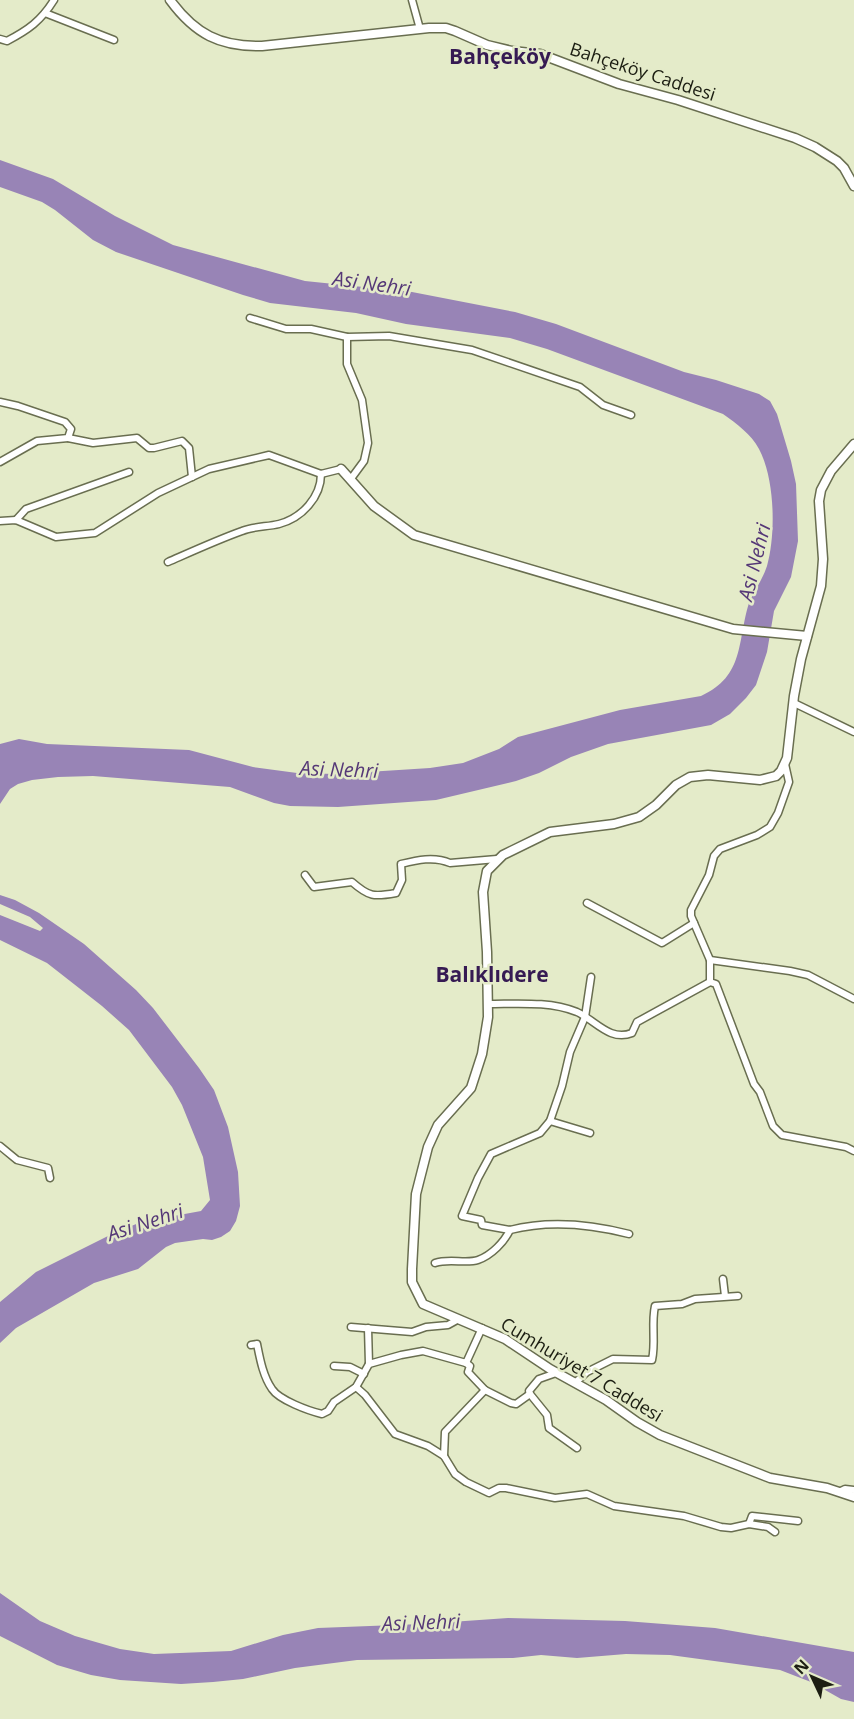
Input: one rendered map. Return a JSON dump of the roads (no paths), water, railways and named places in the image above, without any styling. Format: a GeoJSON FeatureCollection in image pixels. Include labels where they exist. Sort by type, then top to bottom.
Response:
{"type":"FeatureCollection","features":[{"type":"Feature","properties":{"kind":"main road","name":"Bahçeköy Caddesi"},"geometry":{"type":"LineString","coordinates":[[170,0],[187,20],[214,39],[243,47],[420,28],[446,28],[496,47],[540,54],[619,84],[678,100],[795,138],[837,161],[844,168],[854,186]]}},
{"type":"Feature","properties":{"kind":"main road"},"geometry":{"type":"LineString","coordinates":[[497,859],[550,832],[614,824],[639,817],[656,806],[676,784],[690,777],[708,775],[760,780],[776,776],[785,764],[807,636],[821,586],[823,559],[819,513],[821,490],[831,471],[854,444]]}},
{"type":"Feature","properties":{"kind":"main road"},"geometry":{"type":"LineString","coordinates":[[341,469],[374,506],[414,535],[733,629],[807,636]]}},
{"type":"Feature","properties":{"kind":"main road","name":"Cumhuriyet 7 Caddesi"},"geometry":{"type":"LineString","coordinates":[[497,859],[487,871],[483,883],[487,1028],[471,1088],[443,1118],[433,1135],[416,1194],[412,1282],[416,1293],[423,1304],[505,1339],[557,1373],[606,1400],[637,1422],[672,1441],[770,1478],[841,1491],[854,1497]]}},
{"type":"Feature","properties":{"kind":"street"},"geometry":{"type":"LineString","coordinates":[[0,39],[6,41],[28,30],[54,0]]}},
{"type":"Feature","properties":{"kind":"street"},"geometry":{"type":"LineString","coordinates":[[412,0],[420,28]]}},
{"type":"Feature","properties":{"kind":"street"},"geometry":{"type":"LineString","coordinates":[[45,13],[114,40]]}},
{"type":"Feature","properties":{"kind":"street"},"geometry":{"type":"LineString","coordinates":[[250,318],[279,327],[311,329],[347,337],[389,336],[472,350],[580,387],[603,405],[631,415]]}},
{"type":"Feature","properties":{"kind":"street"},"geometry":{"type":"LineString","coordinates":[[347,337],[347,364],[362,400],[368,442],[364,461],[350,480]]}},
{"type":"Feature","properties":{"kind":"street"},"geometry":{"type":"LineString","coordinates":[[0,402],[65,422],[71,429],[68,438]]}},
{"type":"Feature","properties":{"kind":"street"},"geometry":{"type":"LineString","coordinates":[[0,462],[38,441],[68,438],[93,443],[137,438],[149,448],[182,441],[189,448],[192,477]]}},
{"type":"Feature","properties":{"kind":"street"},"geometry":{"type":"LineString","coordinates":[[0,521],[16,520],[56,537],[95,533],[158,493],[209,469],[269,455],[321,474],[341,469]]}},
{"type":"Feature","properties":{"kind":"street"},"geometry":{"type":"LineString","coordinates":[[16,520],[26,509],[129,472]]}},
{"type":"Feature","properties":{"kind":"street"},"geometry":{"type":"LineString","coordinates":[[168,562],[250,528],[287,522],[311,503],[321,484],[321,474]]}},
{"type":"Feature","properties":{"kind":"street"},"geometry":{"type":"LineString","coordinates":[[794,703],[854,732]]}},
{"type":"Feature","properties":{"kind":"street"},"geometry":{"type":"LineString","coordinates":[[710,982],[710,960],[691,916],[691,910],[709,875],[714,856],[720,849],[757,835],[770,827],[778,813],[789,782],[785,764]]}},
{"type":"Feature","properties":{"kind":"street"},"geometry":{"type":"LineString","coordinates":[[306,875],[314,887],[352,882],[364,893],[377,897],[396,893],[402,880],[401,864],[420,859],[444,860],[450,863],[497,859]]}},
{"type":"Feature","properties":{"kind":"street"},"geometry":{"type":"LineString","coordinates":[[587,903],[662,943],[694,923]]}},
{"type":"Feature","properties":{"kind":"street"},"geometry":{"type":"LineString","coordinates":[[710,960],[790,970],[808,975],[854,999]]}},
{"type":"Feature","properties":{"kind":"street"},"geometry":{"type":"LineString","coordinates":[[591,977],[585,1017],[570,1052],[550,1121],[540,1133],[491,1154],[462,1216],[481,1220],[482,1225],[510,1230],[551,1224],[599,1228],[629,1234]]}},
{"type":"Feature","properties":{"kind":"street"},"geometry":{"type":"LineString","coordinates":[[488,1004],[543,1004],[578,1013],[607,1032],[627,1035],[632,1033],[637,1022],[710,982],[716,984],[754,1084],[760,1092],[773,1126],[782,1135],[846,1147],[854,1151]]}},
{"type":"Feature","properties":{"kind":"street"},"geometry":{"type":"LineString","coordinates":[[550,1121],[590,1133]]}},
{"type":"Feature","properties":{"kind":"street"},"geometry":{"type":"LineString","coordinates":[[0,1146],[17,1160],[48,1168],[50,1178]]}},
{"type":"Feature","properties":{"kind":"street"},"geometry":{"type":"LineString","coordinates":[[435,1263],[444,1260],[478,1260],[503,1242],[510,1230]]}},
{"type":"Feature","properties":{"kind":"street"},"geometry":{"type":"LineString","coordinates":[[723,1279],[725,1296]]}},
{"type":"Feature","properties":{"kind":"street"},"geometry":{"type":"LineString","coordinates":[[576,1383],[587,1372],[613,1359],[652,1360],[655,1349],[652,1322],[655,1306],[682,1305],[695,1299],[738,1296]]}},
{"type":"Feature","properties":{"kind":"street"},"geometry":{"type":"LineString","coordinates":[[351,1327],[412,1332],[426,1327],[448,1325],[457,1320]]}},
{"type":"Feature","properties":{"kind":"street"},"geometry":{"type":"LineString","coordinates":[[251,1344],[257,1344],[262,1367],[273,1391],[310,1411],[322,1414],[328,1411],[334,1402],[356,1387],[364,1374],[369,1364],[368,1328]]}},
{"type":"Feature","properties":{"kind":"street"},"geometry":{"type":"LineString","coordinates":[[466,1364],[482,1328]]}},
{"type":"Feature","properties":{"kind":"street"},"geometry":{"type":"LineString","coordinates":[[369,1364],[423,1351],[470,1366],[468,1372],[484,1390],[516,1404],[530,1394],[539,1379],[557,1373]]}},
{"type":"Feature","properties":{"kind":"street"},"geometry":{"type":"LineString","coordinates":[[334,1366],[350,1367],[364,1374]]}},
{"type":"Feature","properties":{"kind":"street"},"geometry":{"type":"LineString","coordinates":[[356,1387],[365,1395],[394,1434],[428,1446],[444,1456],[455,1474],[489,1493],[499,1488],[506,1488],[555,1498],[587,1494],[614,1506],[684,1516],[709,1525],[731,1528],[749,1524],[768,1527],[775,1532]]}},
{"type":"Feature","properties":{"kind":"street"},"geometry":{"type":"LineString","coordinates":[[444,1456],[445,1432],[484,1390]]}},
{"type":"Feature","properties":{"kind":"street"},"geometry":{"type":"LineString","coordinates":[[530,1394],[548,1415],[549,1428],[577,1448]]}},
{"type":"Feature","properties":{"kind":"street"},"geometry":{"type":"LineString","coordinates":[[841,1491],[854,1490]]}},
{"type":"Feature","properties":{"kind":"street"},"geometry":{"type":"LineString","coordinates":[[749,1524],[752,1516],[798,1521]]}},
{"type":"Feature","properties":{"kind":"water"},"geometry":{"type":"Polygon","coordinates":[[[0,160],[53,179],[115,216],[173,245],[305,281],[412,292],[515,312],[556,324],[684,372],[759,394],[770,401],[777,414],[796,484],[798,541],[791,577],[774,611],[767,652],[756,685],[730,714],[711,725],[608,744],[516,781],[436,800],[338,807],[290,806],[274,803],[230,787],[93,776],[58,777],[18,784],[10,789],[0,804],[0,744],[19,739],[47,744],[189,750],[253,767],[297,773],[336,774],[430,768],[463,763],[499,749],[518,737],[620,710],[701,696],[715,688],[725,678],[737,656],[749,603],[767,566],[773,523],[768,475],[759,449],[748,434],[723,414],[547,349],[510,338],[406,324],[356,313],[270,303],[116,252],[93,240],[42,202],[0,187],[0,160]]]}},
{"type":"Feature","properties":{"kind":"water","name":"Asi Nehri"},"geometry":{"type":"Polygon","coordinates":[[[0,895],[39,913],[84,944],[153,1008],[214,1090],[228,1127],[238,1172],[240,1206],[236,1221],[230,1231],[221,1237],[212,1240],[175,1243],[166,1247],[138,1269],[94,1283],[16,1328],[0,1343],[0,1302],[36,1272],[141,1222],[201,1211],[210,1200],[203,1157],[182,1105],[172,1087],[129,1030],[102,1006],[47,963],[0,940],[0,915],[40,931],[43,928],[30,917],[0,904],[0,895]]]}},
{"type":"Feature","properties":{"kind":"water"},"geometry":{"type":"Polygon","coordinates":[[[0,1593],[40,1621],[75,1636],[120,1649],[154,1654],[231,1651],[283,1635],[318,1628],[508,1618],[625,1621],[715,1628],[854,1652],[854,1702],[841,1699],[811,1682],[780,1670],[670,1655],[626,1654],[577,1658],[541,1655],[513,1658],[357,1660],[213,1682],[181,1684],[120,1680],[91,1675],[57,1665],[0,1636],[0,1593]]]}},
{"type":"Feature","properties":{"kind":"district","name":"Bahçeköy"},"geometry":{"type":"Point","coordinates":[500,56]}},
{"type":"Feature","properties":{"kind":"district","name":"Balıklıdere"},"geometry":{"type":"Point","coordinates":[492,974]}}]}
